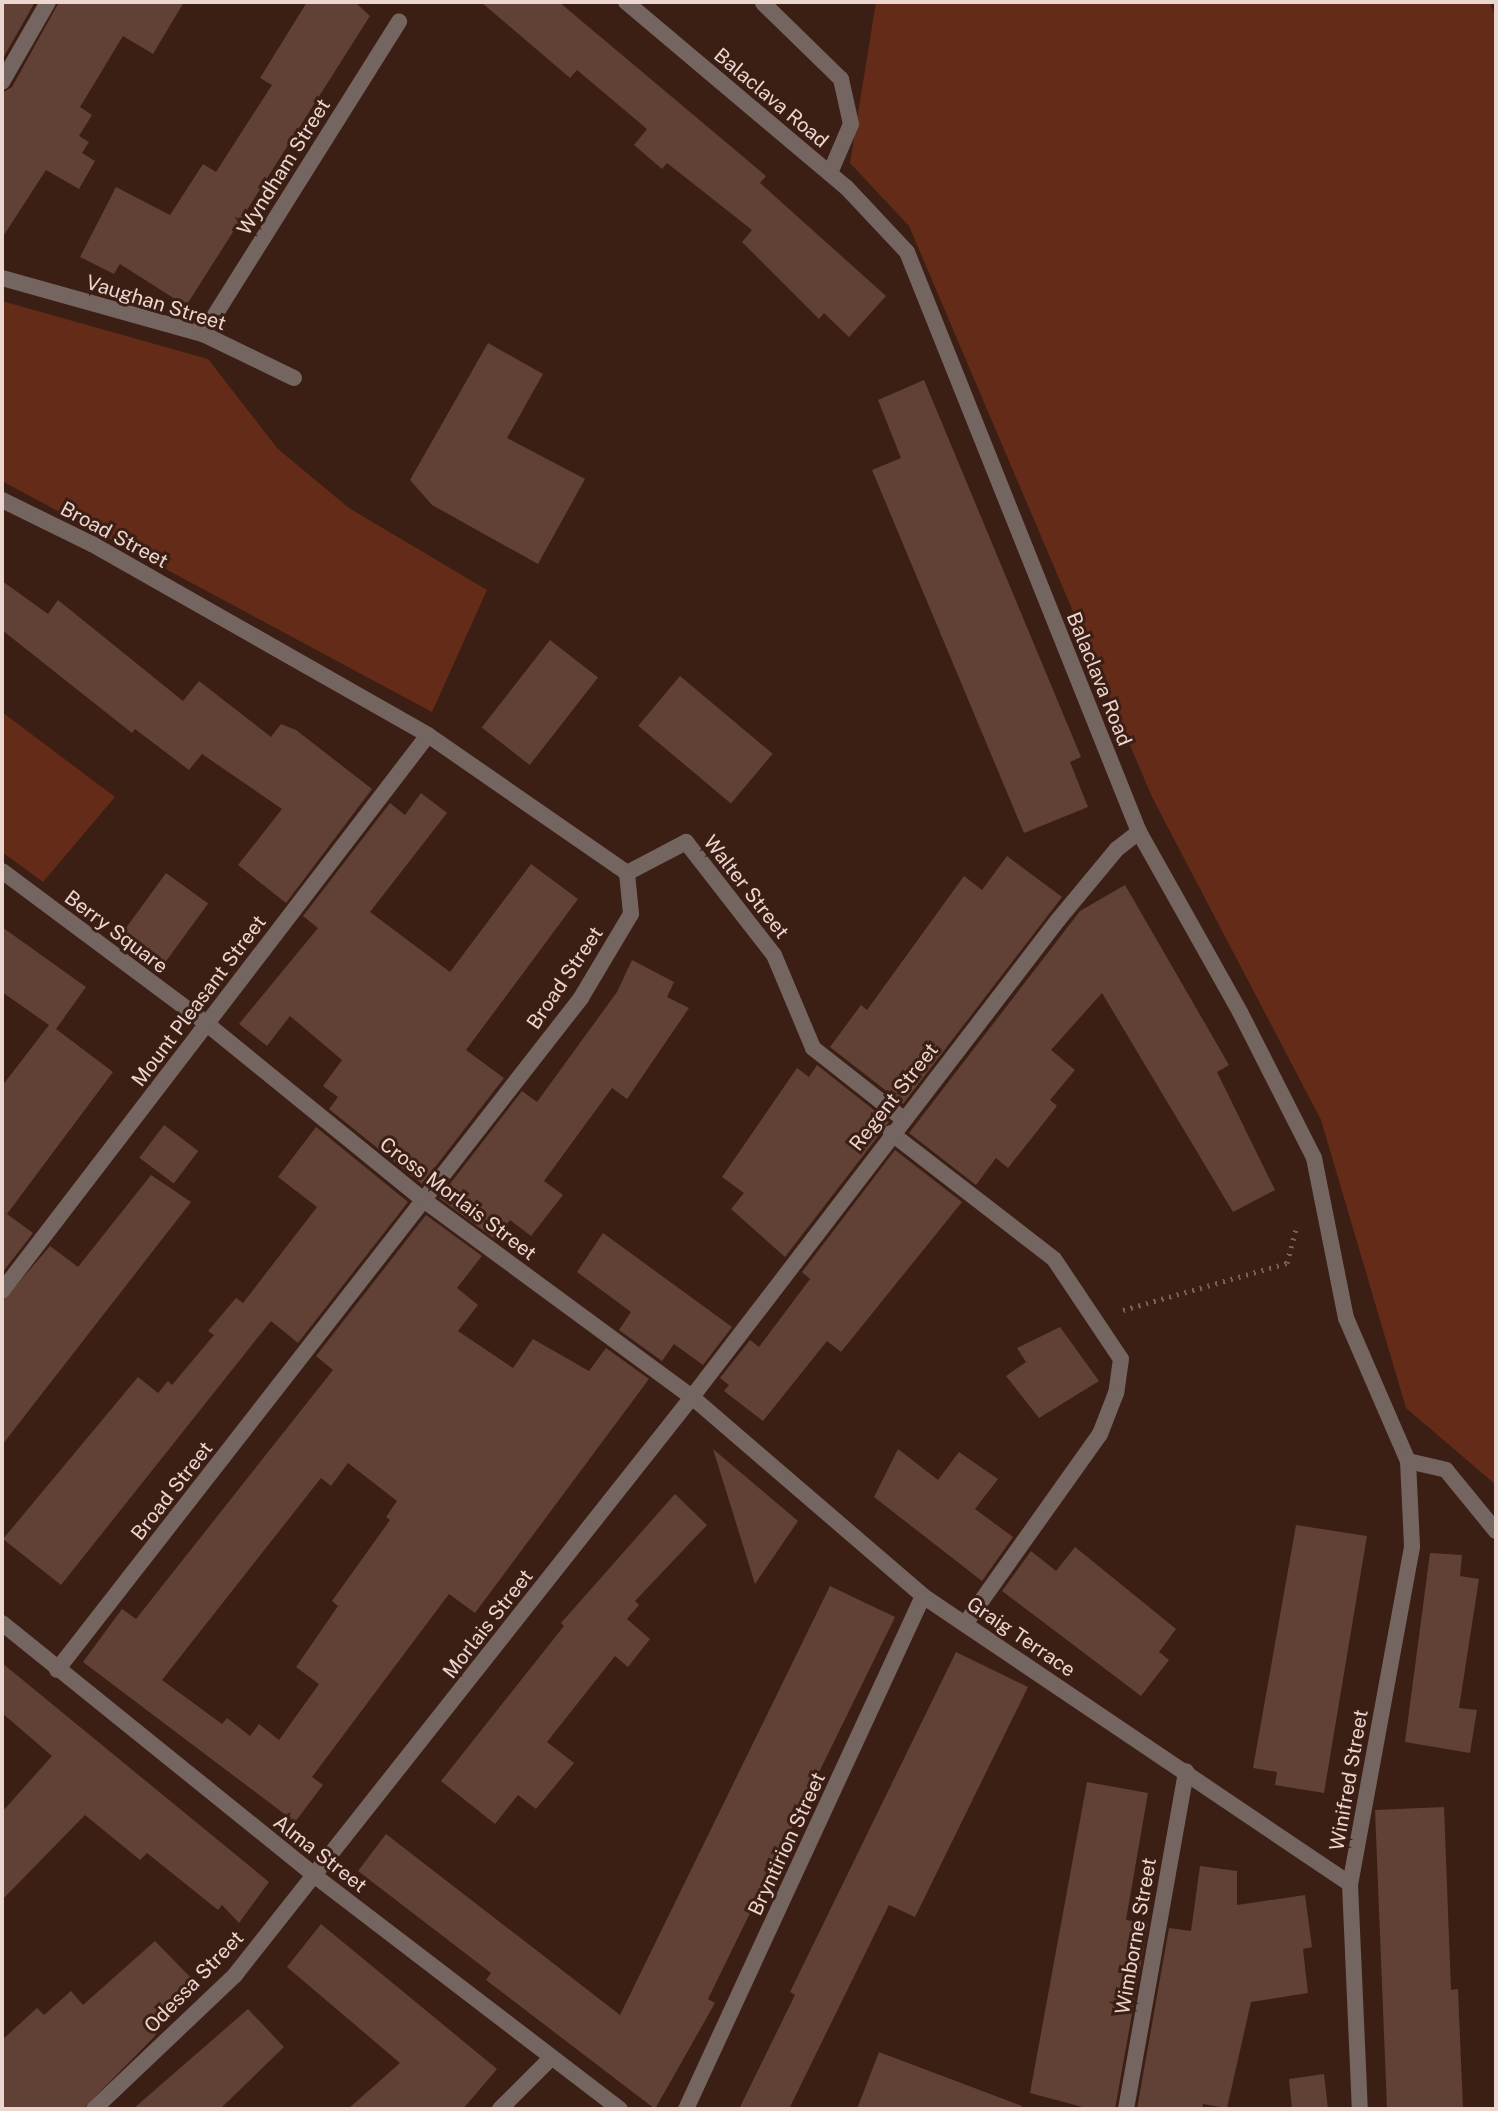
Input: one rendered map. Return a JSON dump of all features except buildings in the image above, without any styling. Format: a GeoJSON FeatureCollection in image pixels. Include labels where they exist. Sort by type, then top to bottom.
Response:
{"type":"FeatureCollection","features":[{"type":"Feature","properties":{"kind":"street"},"geometry":{"type":"LineString","coordinates":[[2,82],[48,2]]}},
{"type":"Feature","properties":{"kind":"street","name":"Balaclava Road"},"geometry":{"type":"LineString","coordinates":[[626,2],[830,173],[907,252],[1139,832],[1240,1012],[1314,1158],[1346,1318],[1408,1461]]}},
{"type":"Feature","properties":{"kind":"street"},"geometry":{"type":"LineString","coordinates":[[763,3],[841,79],[851,124],[830,173]]}},
{"type":"Feature","properties":{"kind":"street","name":"Wyndham Street"},"geometry":{"type":"LineString","coordinates":[[203,334],[399,21]]}},
{"type":"Feature","properties":{"kind":"street","name":"Vaughan Street"},"geometry":{"type":"LineString","coordinates":[[2,278],[203,334],[294,378]]}},
{"type":"Feature","properties":{"kind":"street","name":"Broad Street"},"geometry":{"type":"LineString","coordinates":[[2,500],[92,544],[428,735],[627,873],[631,914],[581,998],[57,1670]]}},
{"type":"Feature","properties":{"kind":"street","name":"Mount Pleasant Street"},"geometry":{"type":"LineString","coordinates":[[2,1291],[428,735]]}},
{"type":"Feature","properties":{"kind":"street","name":"Regent Street"},"geometry":{"type":"LineString","coordinates":[[692,1397],[902,1118],[1068,908],[1117,849],[1139,832]]}},
{"type":"Feature","properties":{"kind":"street","name":"Walter Street"},"geometry":{"type":"LineString","coordinates":[[627,873],[686,842],[774,955],[813,1048],[902,1118]]}},
{"type":"Feature","properties":{"kind":"street","name":"Berry Square"},"geometry":{"type":"LineString","coordinates":[[2,871],[207,1024]]}},
{"type":"Feature","properties":{"kind":"street","name":"Cross Morlais Street"},"geometry":{"type":"LineString","coordinates":[[207,1024],[425,1201],[692,1397]]}},
{"type":"Feature","properties":{"kind":"street"},"geometry":{"type":"LineString","coordinates":[[891,1133],[1054,1259],[1097,1317],[1121,1359],[1116,1393],[1100,1434],[965,1624]]}},
{"type":"Feature","properties":{"kind":"street","name":"Graig Terrace"},"geometry":{"type":"LineString","coordinates":[[692,1397],[923,1596],[1350,1884]]}},
{"type":"Feature","properties":{"kind":"street","name":"Morlais Street"},"geometry":{"type":"LineString","coordinates":[[315,1876],[692,1397]]}},
{"type":"Feature","properties":{"kind":"street"},"geometry":{"type":"LineString","coordinates":[[1408,1461],[1446,1470],[1496,1531]]}},
{"type":"Feature","properties":{"kind":"street","name":"Winifred Street"},"geometry":{"type":"LineString","coordinates":[[1360,2109],[1350,1884],[1412,1547],[1408,1461]]}},
{"type":"Feature","properties":{"kind":"street","name":"Bryntirion Street"},"geometry":{"type":"LineString","coordinates":[[686,2109],[923,1596]]}},
{"type":"Feature","properties":{"kind":"street","name":"Alma Street"},"geometry":{"type":"LineString","coordinates":[[2,1623],[315,1876],[550,2059],[620,2109]]}},
{"type":"Feature","properties":{"kind":"street","name":"Wimborne Street"},"geometry":{"type":"LineString","coordinates":[[1126,2109],[1186,1771]]}},
{"type":"Feature","properties":{"kind":"street","name":"Odessa Street"},"geometry":{"type":"LineString","coordinates":[[94,2109],[235,1975],[315,1876]]}},
{"type":"Feature","properties":{"kind":"street"},"geometry":{"type":"LineString","coordinates":[[500,2109],[550,2059]]}},
{"type":"Feature","properties":{"kind":"path"},"geometry":{"type":"LineString","coordinates":[[1097,1317],[1287,1263],[1299,1218]]}},
{"type":"Feature","properties":{"kind":"shaded area"},"geometry":{"type":"Polygon","coordinates":[[[876,2],[1490,2],[1496,19],[1496,1485],[1406,1408],[1321,1120],[1152,797],[909,226],[850,163],[876,2]]]}},
{"type":"Feature","properties":{"kind":"shaded area"},"geometry":{"type":"Polygon","coordinates":[[[2,301],[208,359],[278,449],[349,508],[487,590],[432,712],[2,481],[2,301]]]}},
{"type":"Feature","properties":{"kind":"shaded area"},"geometry":{"type":"Polygon","coordinates":[[[2,712],[115,797],[43,882],[2,852],[2,712]]]}}]}
